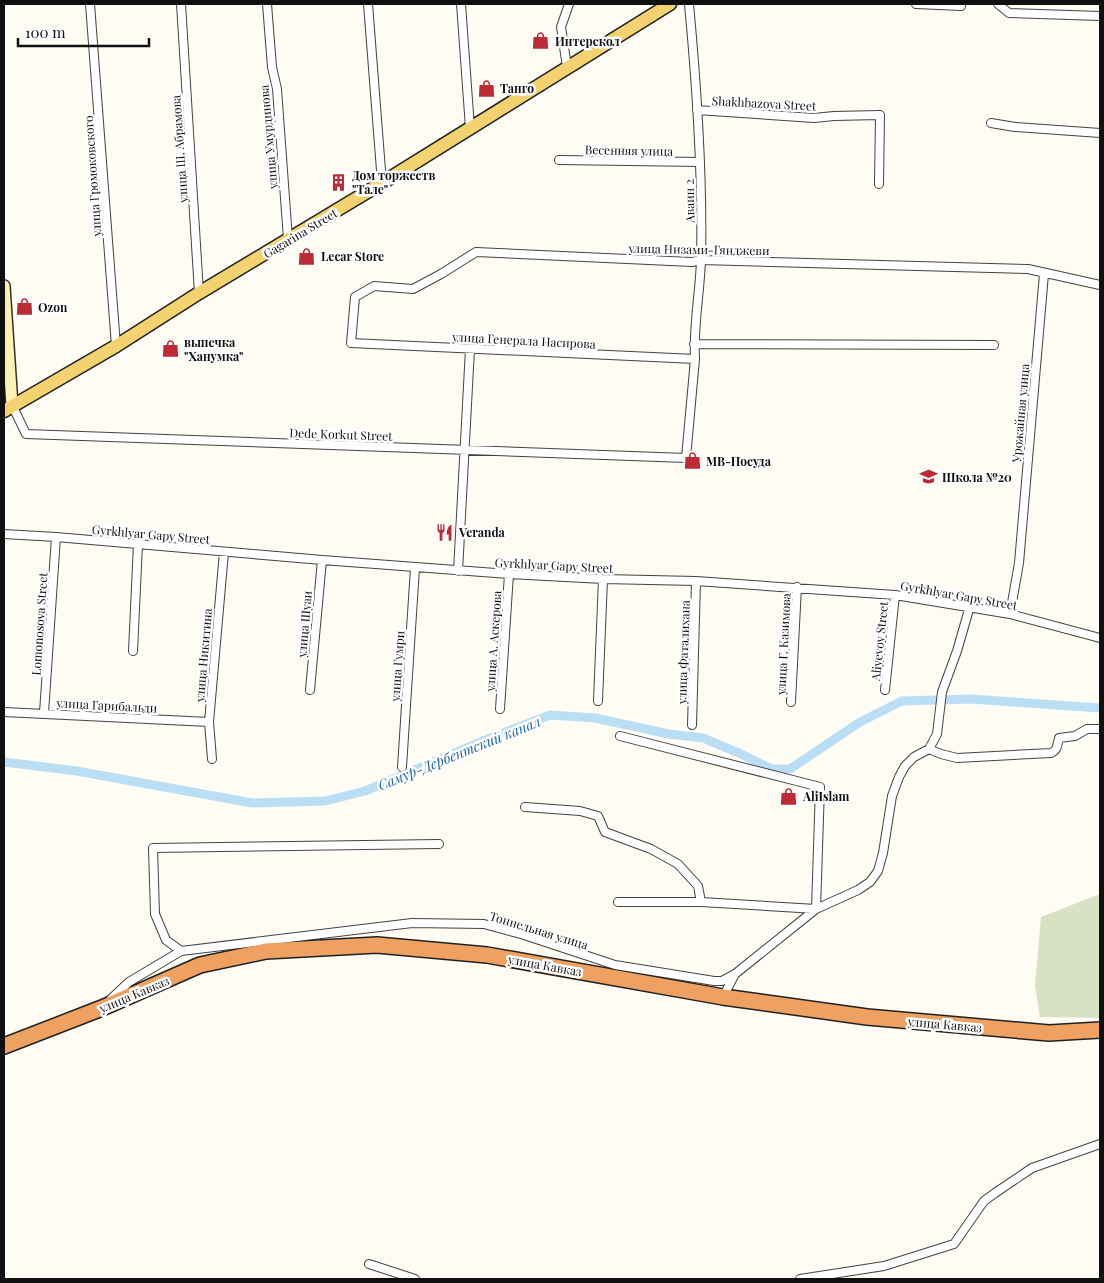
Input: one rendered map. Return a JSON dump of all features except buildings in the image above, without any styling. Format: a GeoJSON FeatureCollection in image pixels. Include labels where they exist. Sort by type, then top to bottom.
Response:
{"type":"FeatureCollection","features":[{"type":"Feature","properties":{"kind":"highway","name":"улица Кавказ"},"geometry":{"type":"LineString","coordinates":[[4,1046],[102,1008],[200,965],[266,951],[377,945],[487,955],[723,997],[867,1017],[1049,1033],[1100,1030]]}},
{"type":"Feature","properties":{"kind":"main road","name":"Gagarina Street"},"geometry":{"type":"LineString","coordinates":[[8,408],[116,346],[670,4]]}},
{"type":"Feature","properties":{"kind":"street","name":"улица Громоковского"},"geometry":{"type":"LineString","coordinates":[[90,4],[116,346]]}},
{"type":"Feature","properties":{"kind":"street","name":"улица Ш. Абрамова"},"geometry":{"type":"LineString","coordinates":[[181,4],[199,294]]}},
{"type":"Feature","properties":{"kind":"street","name":"улица Умурдинова"},"geometry":{"type":"LineString","coordinates":[[267,4],[272,67],[277,89],[288,239]]}},
{"type":"Feature","properties":{"kind":"street"},"geometry":{"type":"LineString","coordinates":[[368,4],[382,183]]}},
{"type":"Feature","properties":{"kind":"street"},"geometry":{"type":"LineString","coordinates":[[461,4],[470,128]]}},
{"type":"Feature","properties":{"kind":"street"},"geometry":{"type":"LineString","coordinates":[[567,67],[561,27],[569,4]]}},
{"type":"Feature","properties":{"kind":"street","name":"Аваин 2"},"geometry":{"type":"LineString","coordinates":[[686,458],[701,260],[700,162],[689,4]]}},
{"type":"Feature","properties":{"kind":"street"},"geometry":{"type":"LineString","coordinates":[[916,4],[961,5]]}},
{"type":"Feature","properties":{"kind":"street"},"geometry":{"type":"LineString","coordinates":[[998,4],[1009,13],[1100,16]]}},
{"type":"Feature","properties":{"kind":"street","name":"Shakhbazova Street"},"geometry":{"type":"LineString","coordinates":[[697,110],[814,118],[880,115],[879,184]]}},
{"type":"Feature","properties":{"kind":"street"},"geometry":{"type":"LineString","coordinates":[[991,123],[1015,127],[1100,132]]}},
{"type":"Feature","properties":{"kind":"street","name":"Весенняя улица"},"geometry":{"type":"LineString","coordinates":[[559,160],[700,162]]}},
{"type":"Feature","properties":{"kind":"street","name":"улица Низами-Гянджеви"},"geometry":{"type":"LineString","coordinates":[[351,343],[355,296],[374,286],[413,289],[476,252],[692,262],[701,260],[1028,269],[1100,285]]}},
{"type":"Feature","properties":{"kind":"street","name":"Урожайная улица"},"geometry":{"type":"LineString","coordinates":[[1010,614],[1019,562],[1044,274]]}},
{"type":"Feature","properties":{"kind":"street"},"geometry":{"type":"LineString","coordinates":[[4,286],[8,408]]}},
{"type":"Feature","properties":{"kind":"street","name":"улица Генерала Насирова"},"geometry":{"type":"LineString","coordinates":[[351,343],[695,359]]}},
{"type":"Feature","properties":{"kind":"street"},"geometry":{"type":"LineString","coordinates":[[694,344],[994,345]]}},
{"type":"Feature","properties":{"kind":"street"},"geometry":{"type":"LineString","coordinates":[[458,570],[470,349]]}},
{"type":"Feature","properties":{"kind":"street","name":"Dede Korkut Street"},"geometry":{"type":"LineString","coordinates":[[8,408],[26,434],[686,458]]}},
{"type":"Feature","properties":{"kind":"street","name":"Gyrkhlyar Gapy Street"},"geometry":{"type":"LineString","coordinates":[[4,534],[415,568],[603,579],[696,581],[895,595],[1010,614],[1100,638]]}},
{"type":"Feature","properties":{"kind":"street","name":"Lomonosova Street"},"geometry":{"type":"LineString","coordinates":[[44,713],[56,537]]}},
{"type":"Feature","properties":{"kind":"street"},"geometry":{"type":"LineString","coordinates":[[133,651],[138,544]]}},
{"type":"Feature","properties":{"kind":"street","name":"улица Никитина"},"geometry":{"type":"LineString","coordinates":[[212,759],[209,722],[224,552]]}},
{"type":"Feature","properties":{"kind":"street","name":"улица Шуаи"},"geometry":{"type":"LineString","coordinates":[[310,690],[322,560]]}},
{"type":"Feature","properties":{"kind":"street","name":"улица Гумри"},"geometry":{"type":"LineString","coordinates":[[402,767],[415,568]]}},
{"type":"Feature","properties":{"kind":"street","name":"улица А. Аскерова"},"geometry":{"type":"LineString","coordinates":[[500,708],[509,574]]}},
{"type":"Feature","properties":{"kind":"street"},"geometry":{"type":"LineString","coordinates":[[598,700],[603,579]]}},
{"type":"Feature","properties":{"kind":"street","name":"улица Фаталихана"},"geometry":{"type":"LineString","coordinates":[[692,725],[696,581]]}},
{"type":"Feature","properties":{"kind":"street","name":"улица Г. Казимова"},"geometry":{"type":"LineString","coordinates":[[791,702],[797,587]]}},
{"type":"Feature","properties":{"kind":"street","name":"Aliyevoy Street"},"geometry":{"type":"LineString","coordinates":[[885,690],[895,595]]}},
{"type":"Feature","properties":{"kind":"street"},"geometry":{"type":"LineString","coordinates":[[618,902],[701,902],[816,909],[858,890],[870,882],[878,871],[883,853],[892,796],[899,777],[905,766],[914,757],[929,749],[937,734],[942,692],[957,652],[970,606]]}},
{"type":"Feature","properties":{"kind":"street","name":"улица Гарибальди"},"geometry":{"type":"LineString","coordinates":[[4,712],[209,722]]}},
{"type":"Feature","properties":{"kind":"street"},"geometry":{"type":"LineString","coordinates":[[929,749],[957,758],[1051,753],[1055,752],[1058,747],[1059,738],[1075,736],[1087,729],[1100,729]]}},
{"type":"Feature","properties":{"kind":"street"},"geometry":{"type":"LineString","coordinates":[[620,736],[820,787],[816,909]]}},
{"type":"Feature","properties":{"kind":"street"},"geometry":{"type":"LineString","coordinates":[[525,807],[580,811],[598,816],[605,832],[651,848],[678,864],[698,886],[701,902]]}},
{"type":"Feature","properties":{"kind":"street"},"geometry":{"type":"LineString","coordinates":[[102,1008],[129,982],[181,951],[166,940],[155,914],[153,848],[439,844]]}},
{"type":"Feature","properties":{"kind":"street","name":"Тоннельная улица"},"geometry":{"type":"LineString","coordinates":[[181,951],[412,924],[484,924],[521,934],[615,965],[722,981],[735,974],[816,909]]}},
{"type":"Feature","properties":{"kind":"street"},"geometry":{"type":"LineString","coordinates":[[723,997],[735,974]]}},
{"type":"Feature","properties":{"kind":"street"},"geometry":{"type":"LineString","coordinates":[[800,1279],[884,1266],[954,1244],[984,1201],[1032,1168],[1100,1144]]}},
{"type":"Feature","properties":{"kind":"street"},"geometry":{"type":"LineString","coordinates":[[369,1264],[414,1279]]}},
{"type":"Feature","properties":{"kind":"green space"},"geometry":{"type":"Polygon","coordinates":[[[1100,894],[1100,1018],[1040,1017],[1035,986],[1041,917],[1100,894]]]}},
{"type":"Feature","properties":{"kind":"waterway","name":"Самур-Дербентский канал"},"geometry":{"type":"LineString","coordinates":[[4,762],[77,771],[252,803],[325,801],[365,791],[550,715],[595,718],[669,734],[703,738],[772,769],[790,769],[860,722],[902,701],[971,699],[1100,708]]}},
{"type":"Feature","properties":{"kind":"place","name":"Интерскол"},"geometry":{"type":"Point","coordinates":[541,41]}},
{"type":"Feature","properties":{"kind":"place","name":"Танго"},"geometry":{"type":"Point","coordinates":[486,88]}},
{"type":"Feature","properties":{"kind":"place","name":"Дом торжеств \"Тале\""},"geometry":{"type":"Point","coordinates":[338,182]}},
{"type":"Feature","properties":{"kind":"place","name":"Lecar Store"},"geometry":{"type":"Point","coordinates":[307,256]}},
{"type":"Feature","properties":{"kind":"place","name":"Ozon"},"geometry":{"type":"Point","coordinates":[24,307]}},
{"type":"Feature","properties":{"kind":"place","name":"выпечка \"Ханумка\""},"geometry":{"type":"Point","coordinates":[170,349]}},
{"type":"Feature","properties":{"kind":"place","name":"МВ-Посуда"},"geometry":{"type":"Point","coordinates":[692,461]}},
{"type":"Feature","properties":{"kind":"place","name":"Школа №20"},"geometry":{"type":"Point","coordinates":[928,477]}},
{"type":"Feature","properties":{"kind":"place","name":"Veranda"},"geometry":{"type":"Point","coordinates":[445,532]}},
{"type":"Feature","properties":{"kind":"place","name":"AliIslam"},"geometry":{"type":"Point","coordinates":[789,796]}}]}
